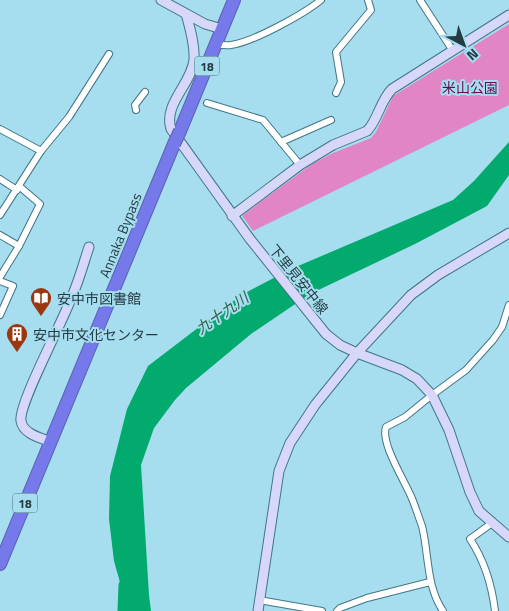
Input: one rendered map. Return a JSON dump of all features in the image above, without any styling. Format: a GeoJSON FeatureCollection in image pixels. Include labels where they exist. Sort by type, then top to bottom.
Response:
{"type":"FeatureCollection","features":[{"type":"Feature","properties":{"kind":"highway","name":"Annaka Bypass"},"geometry":{"type":"LineString","coordinates":[[0,564],[234,0]]}},
{"type":"Feature","properties":{"kind":"street"},"geometry":{"type":"LineString","coordinates":[[161,0],[171,2],[186,14],[204,24],[222,29]]}},
{"type":"Feature","properties":{"kind":"street"},"geometry":{"type":"LineString","coordinates":[[216,44],[229,46],[243,43],[297,16],[321,0]]}},
{"type":"Feature","properties":{"kind":"street"},"geometry":{"type":"LineString","coordinates":[[336,93],[341,82],[336,52],[371,10],[368,0]]}},
{"type":"Feature","properties":{"kind":"street"},"geometry":{"type":"LineString","coordinates":[[420,0],[453,51]]}},
{"type":"Feature","properties":{"kind":"street","name":"下里見安中線"},"geometry":{"type":"LineString","coordinates":[[186,14],[191,34],[194,61],[191,71],[170,110],[168,121],[171,130],[232,216],[326,334],[340,345],[402,370],[416,379],[432,395],[449,430],[470,492],[479,511],[509,537]]}},
{"type":"Feature","properties":{"kind":"street"},"geometry":{"type":"LineString","coordinates":[[232,216],[300,164],[333,145],[367,132],[384,97],[392,89],[509,15]]}},
{"type":"Feature","properties":{"kind":"street"},"geometry":{"type":"LineString","coordinates":[[191,34],[197,27],[204,24]]}},
{"type":"Feature","properties":{"kind":"street"},"geometry":{"type":"LineString","coordinates":[[0,215],[41,152],[69,117],[109,54]]}},
{"type":"Feature","properties":{"kind":"street"},"geometry":{"type":"LineString","coordinates":[[136,110],[135,105],[146,92]]}},
{"type":"Feature","properties":{"kind":"street"},"geometry":{"type":"LineString","coordinates":[[207,103],[263,120],[300,164]]}},
{"type":"Feature","properties":{"kind":"street"},"geometry":{"type":"LineString","coordinates":[[281,142],[331,120]]}},
{"type":"Feature","properties":{"kind":"street"},"geometry":{"type":"LineString","coordinates":[[0,129],[41,152]]}},
{"type":"Feature","properties":{"kind":"street"},"geometry":{"type":"LineString","coordinates":[[0,179],[18,188],[40,204],[0,277]]}},
{"type":"Feature","properties":{"kind":"street"},"geometry":{"type":"LineString","coordinates":[[258,611],[279,472],[290,443],[315,405],[357,353],[411,295],[438,275],[509,233]]}},
{"type":"Feature","properties":{"kind":"street"},"geometry":{"type":"LineString","coordinates":[[0,235],[18,246]]}},
{"type":"Feature","properties":{"kind":"street"},"geometry":{"type":"LineString","coordinates":[[51,442],[36,436],[24,428],[20,416],[34,380],[70,302],[89,247]]}},
{"type":"Feature","properties":{"kind":"street"},"geometry":{"type":"LineString","coordinates":[[0,281],[13,286],[0,315]]}},
{"type":"Feature","properties":{"kind":"street"},"geometry":{"type":"LineString","coordinates":[[440,610],[430,582],[422,527],[413,499],[396,467],[384,433],[386,427],[405,417],[466,370],[502,327],[509,304]]}},
{"type":"Feature","properties":{"kind":"street"},"geometry":{"type":"LineString","coordinates":[[492,523],[470,539],[479,552],[493,597],[495,611]]}},
{"type":"Feature","properties":{"kind":"street"},"geometry":{"type":"LineString","coordinates":[[337,611],[340,608],[367,598],[430,582]]}},
{"type":"Feature","properties":{"kind":"street"},"geometry":{"type":"LineString","coordinates":[[259,600],[322,611]]}},
{"type":"Feature","properties":{"kind":"green space","name":"米山公園"},"geometry":{"type":"Polygon","coordinates":[[[509,24],[509,105],[253,231],[243,215],[312,164],[333,153],[371,138],[376,132],[393,96],[509,24]]]}},
{"type":"Feature","properties":{"kind":"water"},"geometry":{"type":"Polygon","coordinates":[[[509,142],[509,175],[487,206],[415,244],[310,294],[251,334],[186,388],[175,400],[154,428],[141,465],[151,611],[128,611],[114,561],[109,519],[110,476],[127,409],[148,366],[241,295],[291,269],[453,200],[474,181],[509,142]]]}},
{"type":"Feature","properties":{"kind":"waterway","name":"九十九川"},"geometry":{"type":"LineString","coordinates":[[123,611],[124,585]]}},
{"type":"Feature","properties":{"kind":"place","name":"安中市図書館"},"geometry":{"type":"Point","coordinates":[41,317]}},
{"type":"Feature","properties":{"kind":"place","name":"安中市文化センター"},"geometry":{"type":"Point","coordinates":[17,353]}}]}
